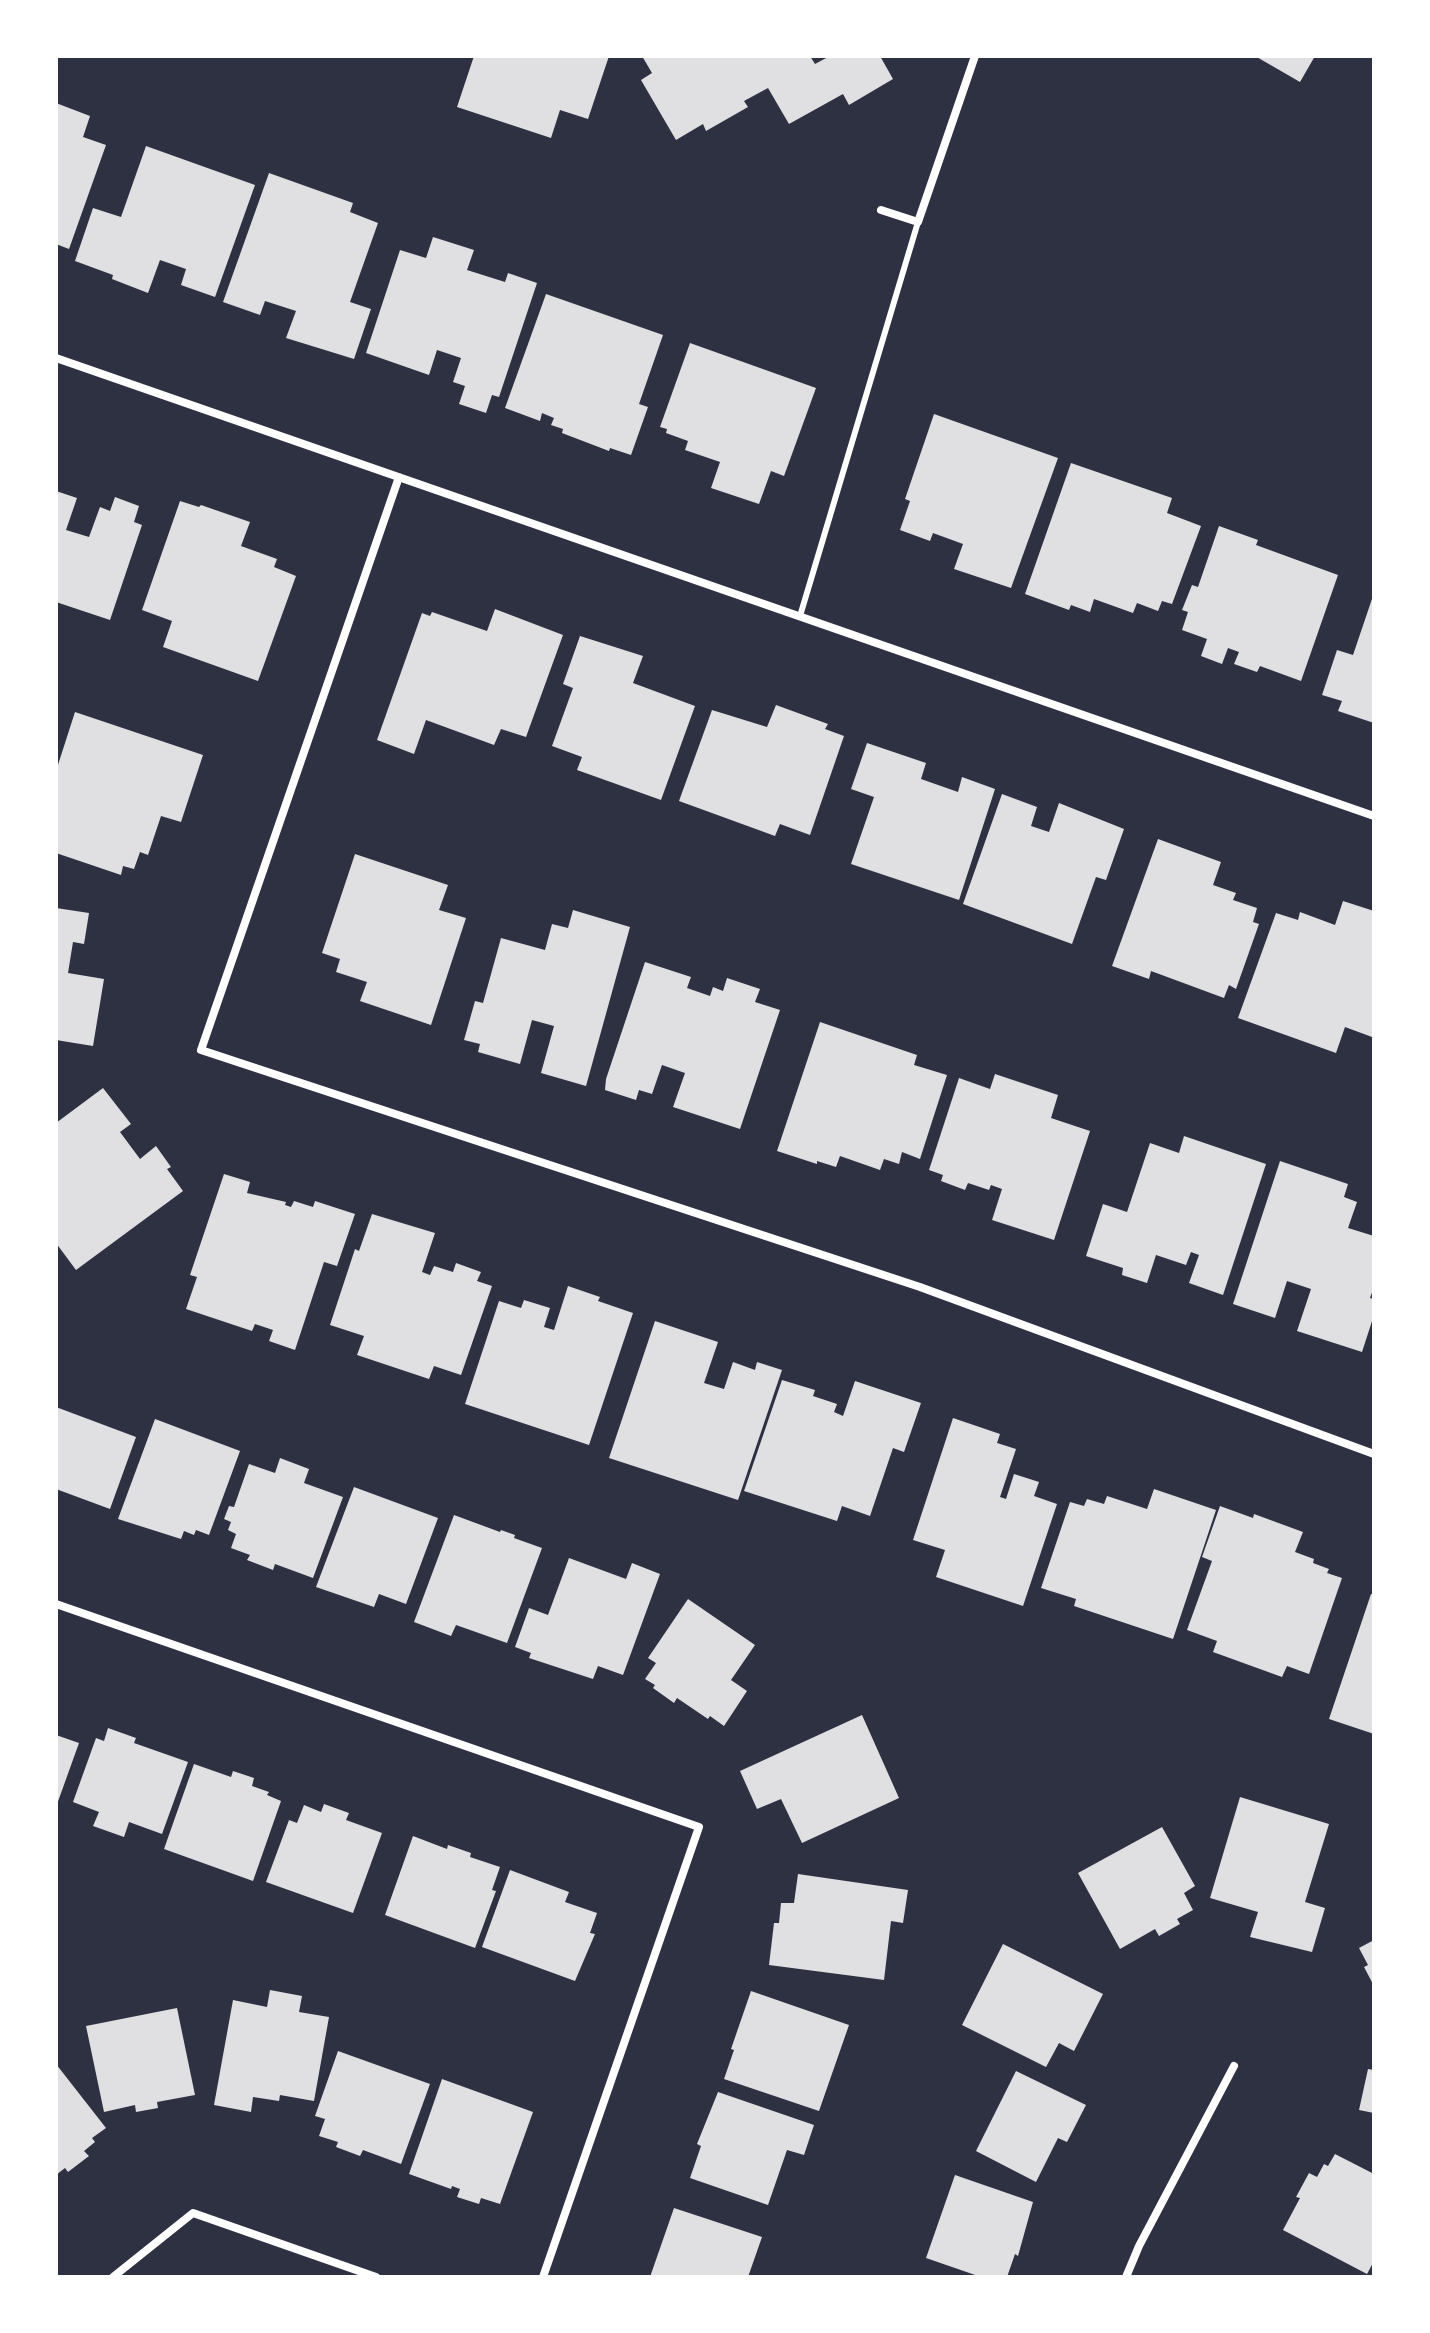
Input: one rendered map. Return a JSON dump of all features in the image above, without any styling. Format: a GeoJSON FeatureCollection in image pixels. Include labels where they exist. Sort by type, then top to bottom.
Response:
{"type":"FeatureCollection","features":[{"type":"Feature","properties":{"kind":"street"},"geometry":{"type":"LineString","coordinates":[[881,210],[918,222],[975,56]]}},
{"type":"Feature","properties":{"kind":"street"},"geometry":{"type":"LineString","coordinates":[[56,358],[1374,816]]}},
{"type":"Feature","properties":{"kind":"street"},"geometry":{"type":"LineString","coordinates":[[399,477],[201,1050],[920,1287],[1374,1454]]}},
{"type":"Feature","properties":{"kind":"street"},"geometry":{"type":"LineString","coordinates":[[56,1604],[699,1827],[543,2277]]}},
{"type":"Feature","properties":{"kind":"street"},"geometry":{"type":"LineString","coordinates":[[1126,2277],[1139,2246],[1234,2066]]}},
{"type":"Feature","properties":{"kind":"street"},"geometry":{"type":"LineString","coordinates":[[113,2277],[193,2213],[376,2277]]}},
{"type":"Feature","properties":{"kind":"lane"},"geometry":{"type":"LineString","coordinates":[[800,616],[918,222]]}},
{"type":"Feature","properties":{"kind":"building"},"geometry":{"type":"Polygon","coordinates":[[[474,56],[609,56],[588,119],[560,110],[551,138],[457,107],[474,56]]]}},
{"type":"Feature","properties":{"kind":"building"},"geometry":{"type":"Polygon","coordinates":[[[642,56],[810,56],[815,64],[830,56],[880,56],[893,79],[849,105],[843,94],[789,124],[768,88],[744,101],[748,107],[706,131],[703,124],[676,140],[641,80],[652,73],[642,56]]]}},
{"type":"Feature","properties":{"kind":"building"},"geometry":{"type":"Polygon","coordinates":[[[1255,56],[1315,56],[1300,82],[1255,56]]]}},
{"type":"Feature","properties":{"kind":"building"},"geometry":{"type":"Polygon","coordinates":[[[56,103],[90,116],[83,137],[106,145],[69,249],[56,244],[56,103]]]}},
{"type":"Feature","properties":{"kind":"building"},"geometry":{"type":"Polygon","coordinates":[[[146,146],[255,185],[215,297],[181,285],[186,269],[160,260],[148,293],[112,279],[113,275],[75,261],[93,208],[121,217],[146,146]]]}},
{"type":"Feature","properties":{"kind":"building"},"geometry":{"type":"Polygon","coordinates":[[[269,173],[353,203],[350,212],[378,223],[350,302],[371,309],[354,359],[286,338],[296,311],[265,301],[260,315],[223,302],[269,173]]]}},
{"type":"Feature","properties":{"kind":"building"},"geometry":{"type":"Polygon","coordinates":[[[433,237],[474,250],[467,270],[505,282],[508,273],[537,283],[499,397],[492,395],[486,413],[459,404],[465,386],[453,382],[461,358],[437,350],[429,375],[366,353],[400,250],[426,258],[433,237]]]}},
{"type":"Feature","properties":{"kind":"building"},"geometry":{"type":"Polygon","coordinates":[[[546,294],[663,335],[639,404],[648,407],[631,455],[610,448],[609,451],[562,433],[563,429],[551,425],[554,418],[542,413],[540,421],[505,408],[546,294]]]}},
{"type":"Feature","properties":{"kind":"building"},"geometry":{"type":"Polygon","coordinates":[[[690,343],[816,388],[784,476],[771,471],[759,504],[711,488],[720,462],[685,450],[688,441],[666,433],[667,429],[660,427],[690,343]]]}},
{"type":"Feature","properties":{"kind":"building"},"geometry":{"type":"Polygon","coordinates":[[[934,414],[1058,458],[1011,588],[954,569],[963,544],[933,533],[930,541],[900,530],[910,501],[905,499],[934,414]]]}},
{"type":"Feature","properties":{"kind":"building"},"geometry":{"type":"Polygon","coordinates":[[[1071,463],[1172,498],[1167,513],[1201,526],[1172,604],[1162,601],[1158,611],[1137,603],[1133,613],[1094,599],[1090,612],[1071,605],[1069,610],[1025,594],[1071,463]]]}},
{"type":"Feature","properties":{"kind":"building"},"geometry":{"type":"Polygon","coordinates":[[[56,491],[77,498],[66,530],[89,537],[100,507],[110,511],[115,497],[139,506],[134,522],[142,525],[110,620],[56,602],[56,491]]]}},
{"type":"Feature","properties":{"kind":"building"},"geometry":{"type":"Polygon","coordinates":[[[180,501],[250,522],[241,546],[277,559],[274,567],[296,576],[258,681],[163,647],[172,621],[142,610],[180,501]]]}},
{"type":"Feature","properties":{"kind":"building"},"geometry":{"type":"Polygon","coordinates":[[[1219,526],[1258,540],[1256,545],[1338,575],[1301,681],[1260,666],[1257,672],[1234,664],[1239,652],[1228,648],[1222,664],[1201,656],[1207,639],[1182,630],[1188,612],[1182,610],[1192,585],[1198,587],[1219,526]]]}},
{"type":"Feature","properties":{"kind":"building"},"geometry":{"type":"Polygon","coordinates":[[[1374,593],[1374,723],[1338,711],[1342,701],[1322,695],[1337,650],[1353,655],[1374,593]]]}},
{"type":"Feature","properties":{"kind":"building"},"geometry":{"type":"Polygon","coordinates":[[[495,609],[563,635],[526,737],[501,729],[494,745],[426,720],[414,754],[377,740],[422,613],[430,616],[432,612],[487,631],[495,609]]]}},
{"type":"Feature","properties":{"kind":"building"},"geometry":{"type":"Polygon","coordinates":[[[580,636],[643,656],[633,683],[695,706],[661,800],[577,770],[582,757],[552,746],[573,688],[563,684],[580,636]]]}},
{"type":"Feature","properties":{"kind":"building"},"geometry":{"type":"Polygon","coordinates":[[[776,705],[828,724],[825,729],[844,736],[810,835],[780,824],[775,836],[679,801],[712,710],[767,727],[776,705]]]}},
{"type":"Feature","properties":{"kind":"building"},"geometry":{"type":"Polygon","coordinates":[[[75,712],[203,755],[181,822],[161,816],[148,855],[140,852],[134,869],[123,866],[121,875],[56,853],[56,771],[75,712]]]}},
{"type":"Feature","properties":{"kind":"building"},"geometry":{"type":"Polygon","coordinates":[[[867,743],[926,763],[921,779],[958,792],[962,777],[995,789],[959,900],[851,864],[874,797],[851,789],[867,743]]]}},
{"type":"Feature","properties":{"kind":"building"},"geometry":{"type":"Polygon","coordinates":[[[1002,794],[1037,807],[1031,826],[1049,832],[1059,803],[1124,829],[1106,880],[1096,877],[1072,944],[963,904],[1002,794]]]}},
{"type":"Feature","properties":{"kind":"building"},"geometry":{"type":"Polygon","coordinates":[[[1158,839],[1221,862],[1213,885],[1236,893],[1233,900],[1257,908],[1253,922],[1259,924],[1236,989],[1229,985],[1224,998],[1151,971],[1149,979],[1112,966],[1158,839]]]}},
{"type":"Feature","properties":{"kind":"building"},"geometry":{"type":"Polygon","coordinates":[[[355,854],[448,885],[439,910],[466,918],[431,1025],[360,1001],[367,982],[336,972],[340,959],[322,953],[355,854]]]}},
{"type":"Feature","properties":{"kind":"building"},"geometry":{"type":"Polygon","coordinates":[[[1343,901],[1374,911],[1372,1037],[1345,1027],[1336,1053],[1238,1018],[1276,913],[1298,920],[1300,912],[1335,925],[1343,901]]]}},
{"type":"Feature","properties":{"kind":"building"},"geometry":{"type":"Polygon","coordinates":[[[56,908],[89,913],[84,944],[73,942],[68,973],[104,979],[93,1046],[56,1040],[56,908]]]}},
{"type":"Feature","properties":{"kind":"building"},"geometry":{"type":"Polygon","coordinates":[[[573,910],[630,927],[586,1086],[541,1073],[554,1026],[532,1020],[520,1064],[478,1052],[480,1044],[464,1040],[475,1001],[483,1003],[501,938],[545,950],[552,924],[568,928],[573,910]]]}},
{"type":"Feature","properties":{"kind":"building"},"geometry":{"type":"Polygon","coordinates":[[[645,962],[691,977],[687,988],[710,996],[713,987],[723,991],[727,978],[760,989],[755,1002],[780,1010],[740,1129],[673,1107],[685,1073],[662,1065],[652,1094],[639,1090],[636,1100],[605,1090],[645,962]]]}},
{"type":"Feature","properties":{"kind":"building"},"geometry":{"type":"Polygon","coordinates":[[[820,1022],[917,1055],[914,1065],[947,1075],[920,1159],[902,1152],[899,1164],[884,1159],[880,1170],[840,1156],[836,1167],[777,1151],[820,1022]]]}},
{"type":"Feature","properties":{"kind":"building"},"geometry":{"type":"Polygon","coordinates":[[[995,1074],[1058,1095],[1051,1118],[1090,1131],[1054,1240],[992,1220],[1002,1189],[991,1185],[989,1190],[968,1183],[965,1190],[941,1181],[943,1175],[929,1170],[959,1078],[990,1089],[995,1074]]]}},
{"type":"Feature","properties":{"kind":"building"},"geometry":{"type":"Polygon","coordinates":[[[103,1088],[131,1124],[120,1132],[140,1159],[156,1146],[171,1167],[167,1169],[183,1191],[76,1270],[56,1243],[56,1123],[103,1088]]]}},
{"type":"Feature","properties":{"kind":"building"},"geometry":{"type":"Polygon","coordinates":[[[1184,1136],[1266,1164],[1223,1295],[1189,1283],[1199,1255],[1191,1252],[1186,1265],[1156,1255],[1147,1283],[1122,1275],[1123,1268],[1086,1256],[1103,1204],[1127,1212],[1150,1143],[1179,1153],[1184,1136]]]}},
{"type":"Feature","properties":{"kind":"building"},"geometry":{"type":"Polygon","coordinates":[[[1280,1161],[1348,1184],[1344,1197],[1357,1202],[1348,1228],[1374,1236],[1374,1287],[1370,1298],[1374,1299],[1374,1315],[1362,1352],[1297,1331],[1311,1289],[1287,1281],[1275,1318],[1233,1304],[1280,1161]]]}},
{"type":"Feature","properties":{"kind":"building"},"geometry":{"type":"Polygon","coordinates":[[[224,1174],[250,1182],[247,1193],[286,1202],[285,1205],[291,1207],[294,1201],[313,1207],[315,1201],[355,1214],[337,1266],[324,1262],[295,1350],[269,1341],[273,1330],[255,1324],[252,1331],[186,1309],[197,1277],[190,1275],[224,1174]]]}},
{"type":"Feature","properties":{"kind":"building"},"geometry":{"type":"Polygon","coordinates":[[[372,1214],[435,1233],[422,1272],[430,1275],[434,1266],[453,1272],[456,1263],[481,1272],[477,1281],[492,1286],[461,1375],[434,1366],[429,1379],[357,1355],[364,1336],[330,1325],[355,1249],[359,1251],[372,1214]]]}},
{"type":"Feature","properties":{"kind":"building"},"geometry":{"type":"Polygon","coordinates":[[[568,1286],[633,1313],[589,1445],[465,1404],[499,1301],[521,1308],[524,1300],[550,1308],[544,1327],[554,1330],[568,1286]]]}},
{"type":"Feature","properties":{"kind":"building"},"geometry":{"type":"Polygon","coordinates":[[[655,1321],[718,1342],[704,1383],[724,1389],[733,1362],[755,1370],[757,1362],[782,1370],[738,1500],[609,1458],[655,1321]]]}},
{"type":"Feature","properties":{"kind":"building"},"geometry":{"type":"Polygon","coordinates":[[[782,1380],[815,1390],[813,1396],[837,1404],[834,1412],[843,1416],[855,1381],[921,1403],[904,1452],[893,1448],[870,1516],[842,1506],[837,1521],[744,1491],[782,1380]]]}},
{"type":"Feature","properties":{"kind":"building"},"geometry":{"type":"Polygon","coordinates":[[[56,1407],[136,1437],[110,1509],[56,1489],[56,1407]]]}},
{"type":"Feature","properties":{"kind":"building"},"geometry":{"type":"Polygon","coordinates":[[[953,1418],[1000,1434],[997,1443],[1016,1449],[1000,1497],[1006,1499],[1014,1474],[1039,1482],[1034,1496],[1057,1504],[1023,1606],[936,1577],[945,1550],[913,1540],[953,1418]]]}},
{"type":"Feature","properties":{"kind":"building"},"geometry":{"type":"Polygon","coordinates":[[[155,1419],[240,1451],[209,1535],[196,1530],[194,1535],[184,1531],[181,1539],[118,1519],[155,1419]]]}},
{"type":"Feature","properties":{"kind":"building"},"geometry":{"type":"Polygon","coordinates":[[[280,1458],[309,1469],[304,1483],[343,1497],[313,1578],[275,1564],[273,1570],[247,1560],[250,1555],[231,1548],[236,1534],[228,1530],[231,1522],[224,1519],[229,1506],[234,1507],[249,1464],[275,1473],[280,1458]]]}},
{"type":"Feature","properties":{"kind":"building"},"geometry":{"type":"Polygon","coordinates":[[[354,1487],[438,1518],[406,1604],[379,1594],[374,1607],[316,1587],[354,1487]]]}},
{"type":"Feature","properties":{"kind":"building"},"geometry":{"type":"Polygon","coordinates":[[[1154,1489],[1216,1510],[1173,1639],[1074,1606],[1076,1599],[1041,1588],[1070,1502],[1084,1506],[1087,1499],[1104,1504],[1107,1496],[1147,1509],[1154,1489]]]}},
{"type":"Feature","properties":{"kind":"building"},"geometry":{"type":"Polygon","coordinates":[[[1220,1506],[1253,1518],[1254,1514],[1303,1532],[1295,1552],[1314,1559],[1313,1563],[1329,1569],[1327,1573],[1342,1578],[1309,1674],[1287,1666],[1282,1677],[1213,1652],[1217,1641],[1187,1630],[1212,1561],[1202,1557],[1220,1506]]]}},
{"type":"Feature","properties":{"kind":"building"},"geometry":{"type":"Polygon","coordinates":[[[454,1515],[515,1535],[514,1538],[542,1548],[507,1643],[456,1625],[451,1636],[414,1622],[454,1515]]]}},
{"type":"Feature","properties":{"kind":"building"},"geometry":{"type":"Polygon","coordinates":[[[569,1558],[626,1579],[632,1563],[660,1574],[623,1675],[598,1666],[593,1679],[529,1658],[531,1653],[515,1647],[529,1608],[548,1615],[569,1558]]]}},
{"type":"Feature","properties":{"kind":"building"},"geometry":{"type":"Polygon","coordinates":[[[1371,1594],[1374,1595],[1374,1734],[1329,1719],[1371,1594]]]}},
{"type":"Feature","properties":{"kind":"building"},"geometry":{"type":"Polygon","coordinates":[[[688,1599],[755,1645],[731,1680],[747,1691],[724,1726],[677,1698],[674,1703],[645,1679],[656,1663],[648,1658],[688,1599]]]}},
{"type":"Feature","properties":{"kind":"building"},"geometry":{"type":"Polygon","coordinates":[[[862,1715],[899,1798],[802,1843],[781,1799],[757,1809],[740,1771],[862,1715]]]}},
{"type":"Feature","properties":{"kind":"building"},"geometry":{"type":"Polygon","coordinates":[[[108,1728],[136,1738],[134,1743],[188,1762],[162,1834],[129,1822],[124,1837],[93,1826],[99,1812],[73,1802],[96,1738],[104,1741],[108,1728]]]}},
{"type":"Feature","properties":{"kind":"building"},"geometry":{"type":"Polygon","coordinates":[[[56,1735],[79,1743],[56,1807],[56,1735]]]}},
{"type":"Feature","properties":{"kind":"building"},"geometry":{"type":"Polygon","coordinates":[[[194,1764],[231,1777],[233,1771],[254,1778],[252,1786],[269,1792],[267,1795],[281,1801],[253,1881],[164,1849],[194,1764]]]}},
{"type":"Feature","properties":{"kind":"building"},"geometry":{"type":"Polygon","coordinates":[[[1240,1797],[1329,1824],[1305,1902],[1325,1908],[1312,1952],[1250,1937],[1258,1912],[1210,1898],[1240,1797]]]}},
{"type":"Feature","properties":{"kind":"building"},"geometry":{"type":"Polygon","coordinates":[[[324,1804],[349,1813],[346,1820],[382,1833],[353,1913],[266,1882],[289,1820],[297,1823],[304,1805],[321,1812],[324,1804]]]}},
{"type":"Feature","properties":{"kind":"building"},"geometry":{"type":"Polygon","coordinates":[[[1162,1827],[1195,1886],[1184,1893],[1193,1910],[1177,1919],[1180,1924],[1159,1936],[1155,1929],[1120,1949],[1078,1873],[1162,1827]]]}},
{"type":"Feature","properties":{"kind":"building"},"geometry":{"type":"Polygon","coordinates":[[[413,1836],[447,1849],[448,1845],[471,1853],[470,1857],[500,1867],[492,1890],[496,1891],[475,1948],[385,1915],[413,1836]]]}},
{"type":"Feature","properties":{"kind":"building"},"geometry":{"type":"Polygon","coordinates":[[[510,1870],[569,1892],[565,1902],[597,1913],[590,1933],[595,1934],[575,1981],[482,1947],[510,1870]]]}},
{"type":"Feature","properties":{"kind":"building"},"geometry":{"type":"Polygon","coordinates":[[[798,1874],[908,1890],[903,1923],[891,1921],[884,1980],[769,1965],[774,1923],[779,1923],[781,1903],[794,1903],[798,1874]]]}},
{"type":"Feature","properties":{"kind":"building"},"geometry":{"type":"Polygon","coordinates":[[[1374,1940],[1374,1986],[1359,1948],[1374,1940]]]}},
{"type":"Feature","properties":{"kind":"building"},"geometry":{"type":"Polygon","coordinates":[[[1003,1944],[1103,1994],[1074,2051],[1059,2043],[1046,2067],[962,2025],[1003,1944]]]}},
{"type":"Feature","properties":{"kind":"building"},"geometry":{"type":"Polygon","coordinates":[[[270,1990],[302,1996],[299,2012],[329,2017],[314,2101],[280,2095],[279,2101],[253,2097],[251,2112],[214,2105],[233,2000],[267,2007],[270,1990]]]}},
{"type":"Feature","properties":{"kind":"building"},"geometry":{"type":"Polygon","coordinates":[[[751,1991],[849,2025],[819,2111],[724,2079],[751,1991]]]}},
{"type":"Feature","properties":{"kind":"building"},"geometry":{"type":"Polygon","coordinates":[[[177,2008],[195,2095],[157,2102],[158,2108],[136,2112],[135,2105],[104,2112],[86,2026],[177,2008]]]}},
{"type":"Feature","properties":{"kind":"building"},"geometry":{"type":"Polygon","coordinates":[[[338,2051],[430,2084],[401,2164],[363,2150],[360,2156],[336,2147],[338,2142],[319,2136],[325,2119],[315,2116],[338,2051]]]}},
{"type":"Feature","properties":{"kind":"building"},"geometry":{"type":"Polygon","coordinates":[[[56,2064],[106,2128],[92,2138],[95,2142],[84,2151],[89,2156],[68,2172],[65,2168],[56,2175],[56,2064]]]}},
{"type":"Feature","properties":{"kind":"building"},"geometry":{"type":"Polygon","coordinates":[[[1368,2069],[1374,2070],[1374,2113],[1359,2110],[1368,2069]]]}},
{"type":"Feature","properties":{"kind":"building"},"geometry":{"type":"Polygon","coordinates":[[[1016,2071],[1086,2105],[1067,2142],[1058,2138],[1036,2182],[976,2151],[1016,2071]]]}},
{"type":"Feature","properties":{"kind":"building"},"geometry":{"type":"Polygon","coordinates":[[[442,2079],[533,2112],[500,2204],[481,2198],[479,2204],[457,2197],[460,2189],[452,2186],[451,2189],[409,2174],[442,2079]]]}},
{"type":"Feature","properties":{"kind":"building"},"geometry":{"type":"Polygon","coordinates":[[[718,2092],[814,2125],[804,2155],[787,2150],[768,2205],[690,2178],[701,2146],[697,2144],[718,2092]]]}},
{"type":"Feature","properties":{"kind":"building"},"geometry":{"type":"Polygon","coordinates":[[[1335,2154],[1374,2174],[1374,2261],[1367,2274],[1283,2230],[1309,2173],[1317,2177],[1324,2164],[1328,2166],[1335,2154]]]}},
{"type":"Feature","properties":{"kind":"building"},"geometry":{"type":"Polygon","coordinates":[[[955,2175],[1033,2202],[1018,2256],[1015,2254],[1007,2277],[981,2277],[926,2258],[955,2175]]]}},
{"type":"Feature","properties":{"kind":"building"},"geometry":{"type":"Polygon","coordinates":[[[674,2208],[762,2237],[748,2277],[650,2277],[674,2208]]]}}]}
